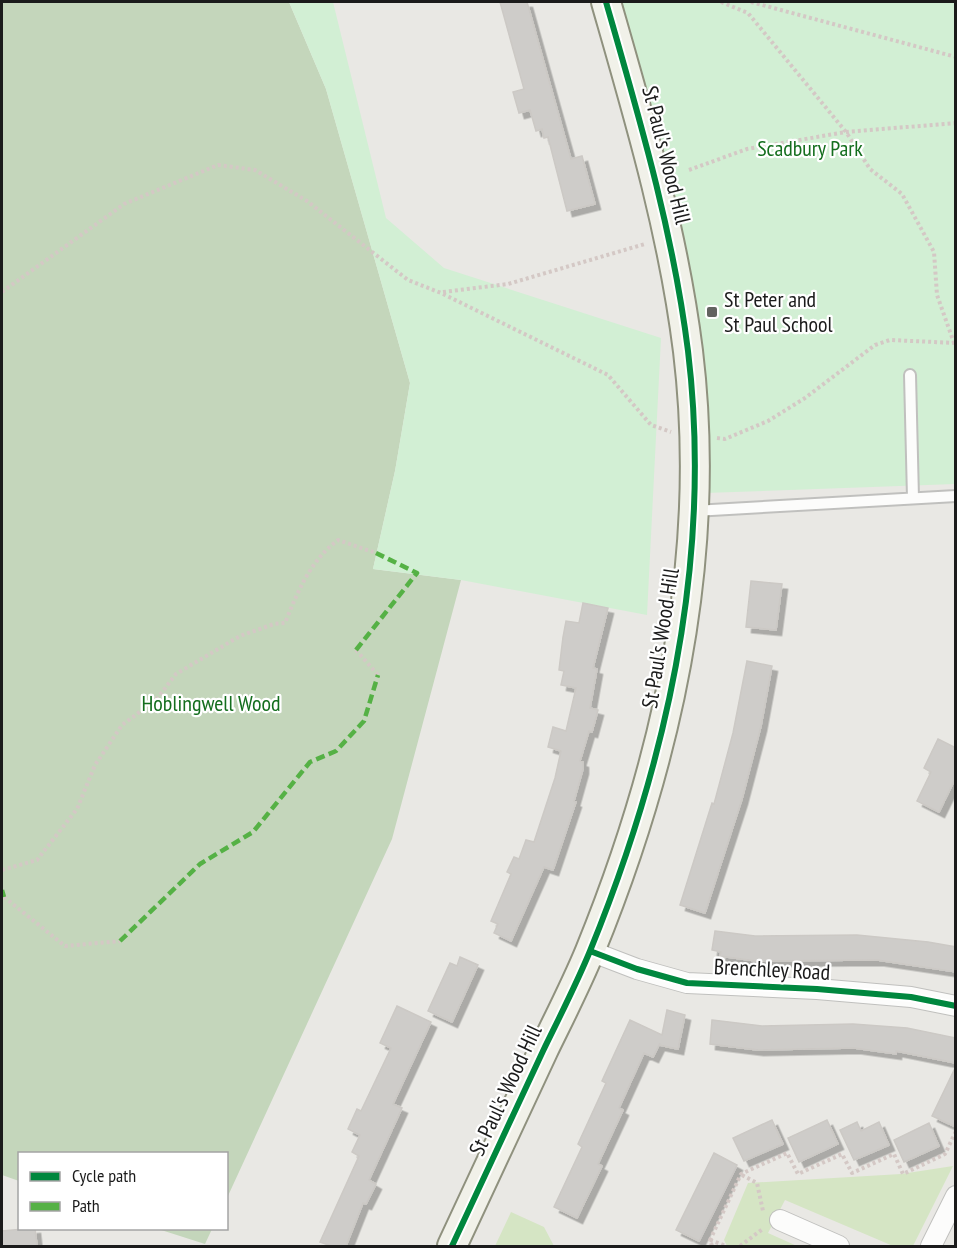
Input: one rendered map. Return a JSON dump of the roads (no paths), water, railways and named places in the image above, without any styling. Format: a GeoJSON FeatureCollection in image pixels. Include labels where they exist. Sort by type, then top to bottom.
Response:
{"type":"FeatureCollection","features":[{"type":"Feature","properties":{"kind":"street","name":"St Paul's Wood Hill"},"geometry":{"type":"LineString","coordinates":[[452,1246],[590,951],[642,807],[662,736],[688,598],[694,437],[688,353],[660,190],[606,2]]}},
{"type":"Feature","properties":{"kind":"street","name":"Brenchley Road"},"geometry":{"type":"LineString","coordinates":[[590,951],[637,969],[687,983],[817,989],[910,997],[956,1006]]}},
{"type":"Feature","properties":{"kind":"street"},"geometry":{"type":"LineString","coordinates":[[931,1246],[956,1196]]}},
{"type":"Feature","properties":{"kind":"street"},"geometry":{"type":"LineString","coordinates":[[773,1223],[839,1246]]}},
{"type":"Feature","properties":{"kind":"lane"},"geometry":{"type":"LineString","coordinates":[[910,375],[913,498]]}},
{"type":"Feature","properties":{"kind":"lane"},"geometry":{"type":"LineString","coordinates":[[693,511],[956,496]]}},
{"type":"Feature","properties":{"kind":"place","name":"St Peter and St Paul School"},"geometry":{"type":"Point","coordinates":[712,312]}},
{"type":"Feature","properties":{"kind":"park label","name":"Scadbury Park"},"geometry":{"type":"Point","coordinates":[810,148]}},
{"type":"Feature","properties":{"kind":"park label","name":"Hoblingwell Wood"},"geometry":{"type":"Point","coordinates":[211,703]}}]}
